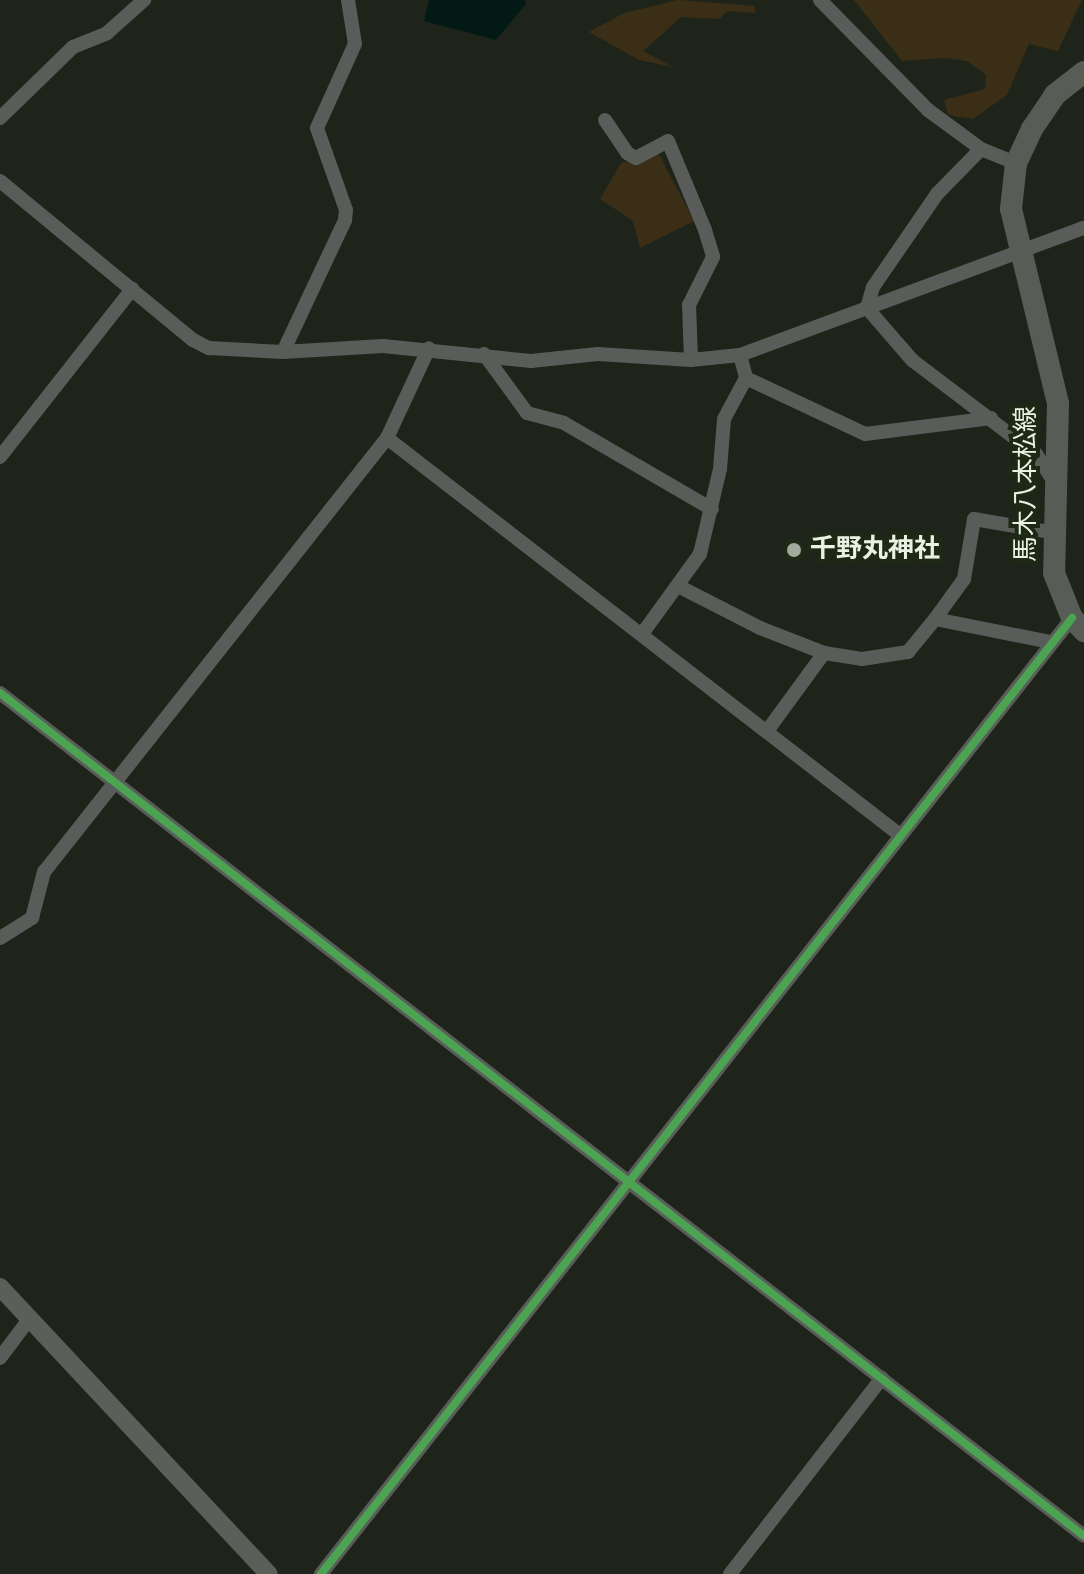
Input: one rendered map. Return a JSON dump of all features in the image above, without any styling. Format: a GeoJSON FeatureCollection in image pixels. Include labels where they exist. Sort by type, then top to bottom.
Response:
{"type":"FeatureCollection","features":[{"type":"Feature","properties":{"kind":"main road","name":"馬木八本松線"},"geometry":{"type":"LineString","coordinates":[[1078,624],[1054,573],[1058,403],[1011,209],[1016,163],[1055,95],[1084,72]]}},
{"type":"Feature","properties":{"kind":"street"},"geometry":{"type":"LineString","coordinates":[[0,118],[73,47],[107,33],[144,0]]}},
{"type":"Feature","properties":{"kind":"street"},"geometry":{"type":"LineString","coordinates":[[283,352],[345,220],[346,210],[317,128],[355,44],[348,0]]}},
{"type":"Feature","properties":{"kind":"street"},"geometry":{"type":"LineString","coordinates":[[820,0],[928,110],[981,149],[1016,163]]}},
{"type":"Feature","properties":{"kind":"street"},"geometry":{"type":"LineString","coordinates":[[605,120],[627,153],[636,158],[668,141],[705,230],[713,257],[689,305],[691,360]]}},
{"type":"Feature","properties":{"kind":"street"},"geometry":{"type":"LineString","coordinates":[[867,308],[873,287],[937,194],[981,149]]}},
{"type":"Feature","properties":{"kind":"street"},"geometry":{"type":"LineString","coordinates":[[0,181],[209,348],[283,352],[429,348],[531,361],[598,354],[691,360],[740,355],[1020,255],[1084,228]]}},
{"type":"Feature","properties":{"kind":"street"},"geometry":{"type":"LineString","coordinates":[[0,457],[132,289]]}},
{"type":"Feature","properties":{"kind":"street"},"geometry":{"type":"LineString","coordinates":[[867,308],[912,360],[1036,454],[1056,485]]}},
{"type":"Feature","properties":{"kind":"street"},"geometry":{"type":"LineString","coordinates":[[0,938],[32,918],[44,872],[387,438],[429,348]]}},
{"type":"Feature","properties":{"kind":"street"},"geometry":{"type":"LineString","coordinates":[[484,354],[527,413],[564,423],[712,509]]}},
{"type":"Feature","properties":{"kind":"street"},"geometry":{"type":"LineString","coordinates":[[642,634],[680,587],[700,554],[712,509],[724,419],[746,378],[740,355]]}},
{"type":"Feature","properties":{"kind":"street"},"geometry":{"type":"LineString","coordinates":[[746,378],[865,434],[991,418]]}},
{"type":"Feature","properties":{"kind":"street"},"geometry":{"type":"LineString","coordinates":[[387,438],[900,835]]}},
{"type":"Feature","properties":{"kind":"street"},"geometry":{"type":"LineString","coordinates":[[680,587],[760,628],[824,653],[862,659],[908,652],[935,619],[964,579],[974,519],[1055,533]]}},
{"type":"Feature","properties":{"kind":"street"},"geometry":{"type":"LineString","coordinates":[[935,619],[1050,642]]}},
{"type":"Feature","properties":{"kind":"street"},"geometry":{"type":"LineString","coordinates":[[321,1574],[1050,642],[1078,624]]}},
{"type":"Feature","properties":{"kind":"street"},"geometry":{"type":"LineString","coordinates":[[767,731],[824,653]]}},
{"type":"Feature","properties":{"kind":"street"},"geometry":{"type":"LineString","coordinates":[[0,693],[1084,1536]]}},
{"type":"Feature","properties":{"kind":"street"},"geometry":{"type":"LineString","coordinates":[[0,1287],[269,1574]]}},
{"type":"Feature","properties":{"kind":"street"},"geometry":{"type":"LineString","coordinates":[[0,1358],[30,1318]]}},
{"type":"Feature","properties":{"kind":"street"},"geometry":{"type":"LineString","coordinates":[[730,1574],[882,1378]]}},
{"type":"Feature","properties":{"kind":"shaded area"},"geometry":{"type":"Polygon","coordinates":[[[678,0],[755,6],[755,13],[728,11],[719,19],[681,17],[643,51],[673,67],[639,60],[589,32],[624,13],[678,0]]]}},
{"type":"Feature","properties":{"kind":"shaded area"},"geometry":{"type":"Polygon","coordinates":[[[854,0],[1082,0],[1058,51],[1029,44],[1007,95],[973,119],[948,115],[944,100],[985,89],[986,75],[967,61],[944,58],[902,61],[854,0]]]}},
{"type":"Feature","properties":{"kind":"shaded area"},"geometry":{"type":"Polygon","coordinates":[[[658,152],[694,221],[640,248],[633,221],[600,199],[621,163],[658,152]]]}},
{"type":"Feature","properties":{"kind":"water"},"geometry":{"type":"Polygon","coordinates":[[[429,0],[525,0],[526,4],[496,40],[424,21],[429,0]]]}},
{"type":"Feature","properties":{"kind":"cycle path"},"geometry":{"type":"LineString","coordinates":[[321,1574],[1072,618]]}},
{"type":"Feature","properties":{"kind":"cycle path"},"geometry":{"type":"LineString","coordinates":[[0,693],[1084,1536]]}},
{"type":"Feature","properties":{"kind":"place","name":"千野丸神社"},"geometry":{"type":"Point","coordinates":[794,550]}}]}
